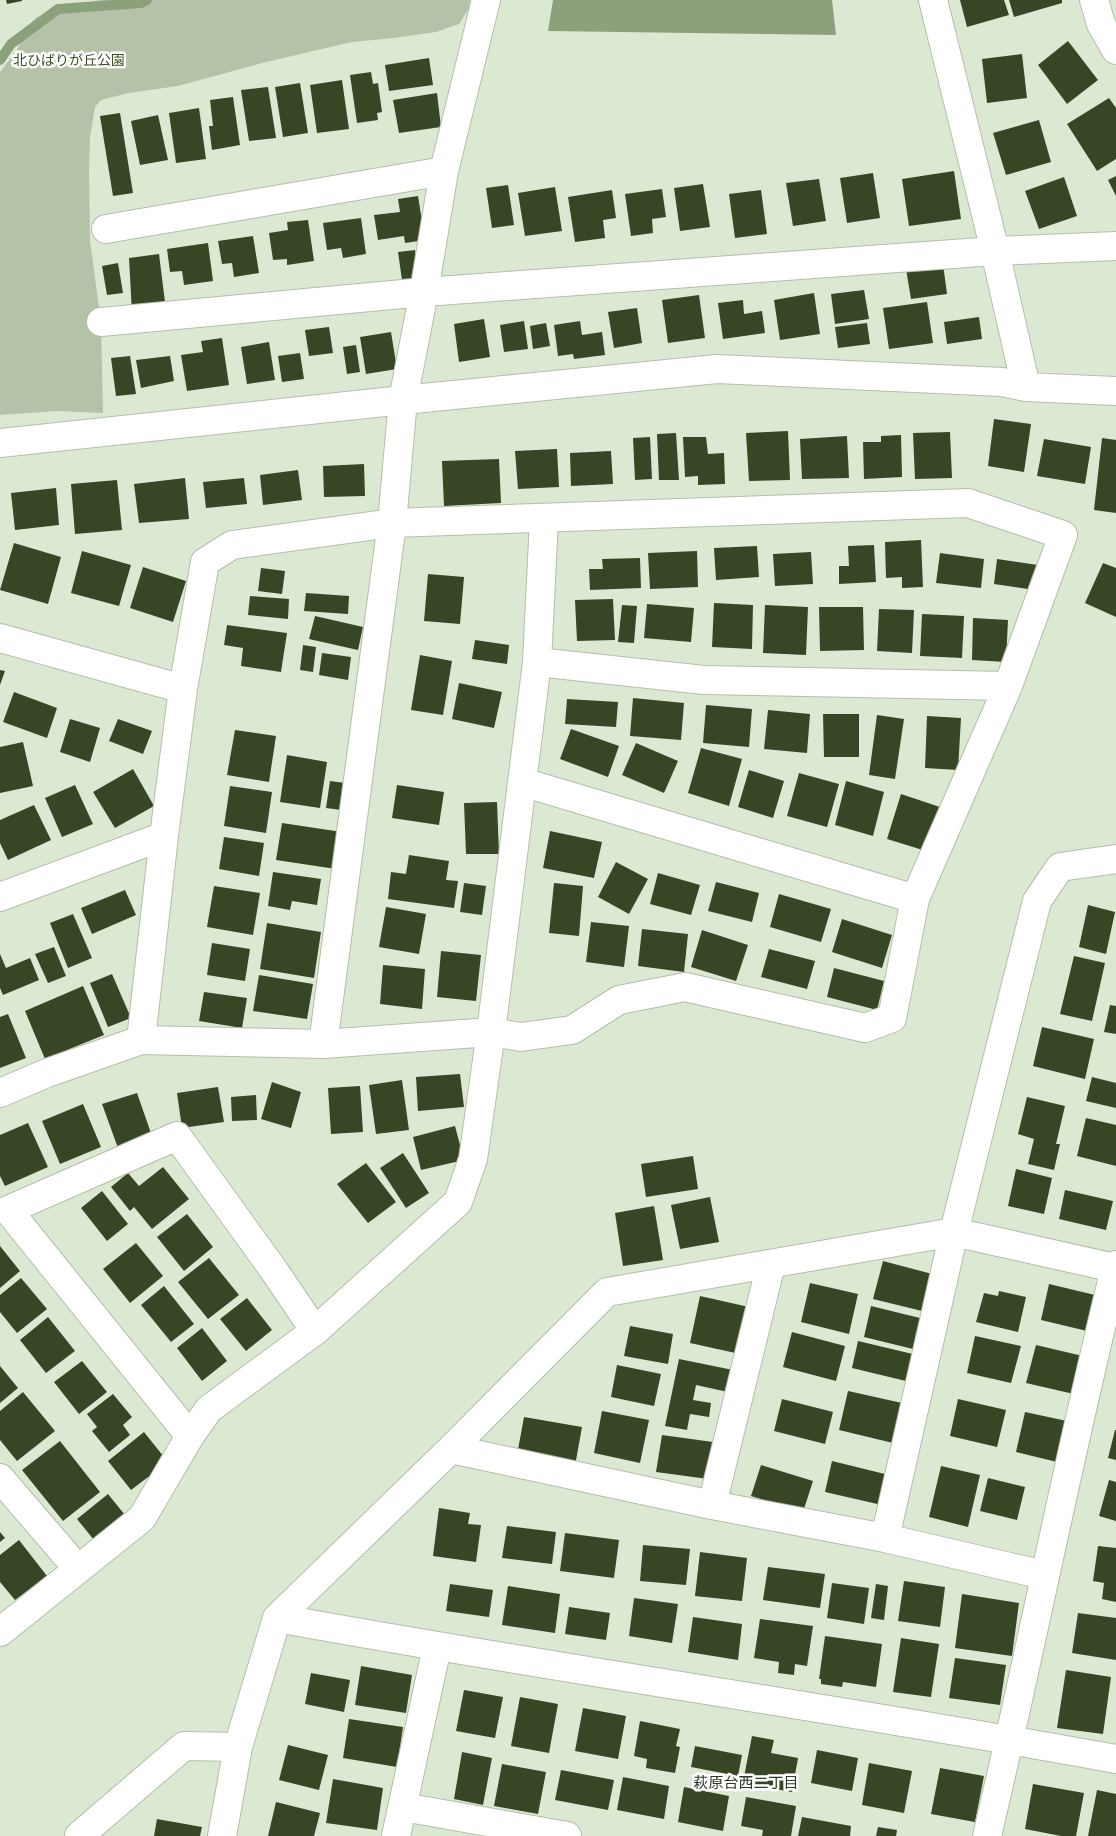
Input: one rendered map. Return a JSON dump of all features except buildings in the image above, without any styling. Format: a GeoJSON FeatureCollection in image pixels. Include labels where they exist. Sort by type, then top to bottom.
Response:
{"type":"FeatureCollection","features":[{"type":"Feature","properties":{"kind":"street"},"geometry":{"type":"LineString","coordinates":[[323,1044],[392,523],[403,400],[424,292],[444,171],[486,0]]}},
{"type":"Feature","properties":{"kind":"street"},"geometry":{"type":"LineString","coordinates":[[933,0],[995,251],[1026,387]]}},
{"type":"Feature","properties":{"kind":"street"},"geometry":{"type":"LineString","coordinates":[[1094,0],[1101,24],[1116,50]]}},
{"type":"Feature","properties":{"kind":"street"},"geometry":{"type":"LineString","coordinates":[[106,229],[444,171]]}},
{"type":"Feature","properties":{"kind":"street"},"geometry":{"type":"LineString","coordinates":[[101,322],[424,292],[995,251],[1116,246]]}},
{"type":"Feature","properties":{"kind":"street"},"geometry":{"type":"LineString","coordinates":[[0,443],[717,369],[1002,382],[1026,387],[1116,392]]}},
{"type":"Feature","properties":{"kind":"street"},"geometry":{"type":"LineString","coordinates":[[0,1093],[47,1073],[141,1040],[323,1044],[491,1032],[521,1037],[572,1030],[619,1000],[685,987],[865,1028],[892,1018],[915,899],[1008,686],[1063,535],[968,503],[392,523],[232,545],[205,562],[183,688],[141,1040]]}},
{"type":"Feature","properties":{"kind":"street"},"geometry":{"type":"LineString","coordinates":[[0,1632],[142,1518],[190,1436],[209,1410],[314,1331],[458,1202],[474,1159],[491,1032],[537,662],[544,519]]}},
{"type":"Feature","properties":{"kind":"street"},"geometry":{"type":"LineString","coordinates":[[0,638],[183,688]]}},
{"type":"Feature","properties":{"kind":"street"},"geometry":{"type":"LineString","coordinates":[[537,662],[704,680],[1008,686]]}},
{"type":"Feature","properties":{"kind":"street"},"geometry":{"type":"LineString","coordinates":[[522,782],[915,899]]}},
{"type":"Feature","properties":{"kind":"street"},"geometry":{"type":"LineString","coordinates":[[0,897],[164,836]]}},
{"type":"Feature","properties":{"kind":"street"},"geometry":{"type":"LineString","coordinates":[[885,1538],[954,1232],[1036,901],[1060,867],[1116,859]]}},
{"type":"Feature","properties":{"kind":"street"},"geometry":{"type":"LineString","coordinates":[[190,1436],[4,1211],[176,1136],[273,1269],[314,1331]]}},
{"type":"Feature","properties":{"kind":"street"},"geometry":{"type":"LineString","coordinates":[[222,1836],[238,1747],[277,1618],[607,1292],[954,1232],[1116,1267],[1044,1575],[1010,1739],[987,1836]]}},
{"type":"Feature","properties":{"kind":"street"},"geometry":{"type":"LineString","coordinates":[[712,1505],[771,1264]]}},
{"type":"Feature","properties":{"kind":"street"},"geometry":{"type":"LineString","coordinates":[[450,1449],[712,1505],[885,1538],[1044,1575]]}},
{"type":"Feature","properties":{"kind":"street"},"geometry":{"type":"LineString","coordinates":[[0,1478],[78,1570]]}},
{"type":"Feature","properties":{"kind":"street"},"geometry":{"type":"LineString","coordinates":[[277,1618],[437,1647],[1010,1739],[1116,1759]]}},
{"type":"Feature","properties":{"kind":"street"},"geometry":{"type":"LineString","coordinates":[[396,1836],[437,1647]]}},
{"type":"Feature","properties":{"kind":"street"},"geometry":{"type":"LineString","coordinates":[[79,1836],[184,1746],[238,1747]]}},
{"type":"Feature","properties":{"kind":"street"},"geometry":{"type":"LineString","coordinates":[[403,1807],[567,1836]]}},
{"type":"Feature","properties":{"kind":"green space","name":"北ひばりが丘公園"},"geometry":{"type":"Polygon","coordinates":[[[100,0],[470,0],[469,8],[459,24],[436,32],[352,42],[266,62],[178,86],[129,93],[101,100],[95,107],[90,138],[89,173],[90,241],[101,322],[103,413],[56,411],[0,415],[0,72],[17,50],[28,26],[37,17],[58,9],[100,0]]]}},
{"type":"Feature","properties":{"kind":"shaded area"},"geometry":{"type":"Polygon","coordinates":[[[553,0],[832,0],[836,35],[548,31],[553,0]]]}},
{"type":"Feature","properties":{"kind":"waterway"},"geometry":{"type":"LineString","coordinates":[[0,60],[11,44],[58,9],[141,3],[147,0]]}},
{"type":"Feature","properties":{"kind":"district","name":"萩原台西二丁目"},"geometry":{"type":"Point","coordinates":[746,1783]}}]}
